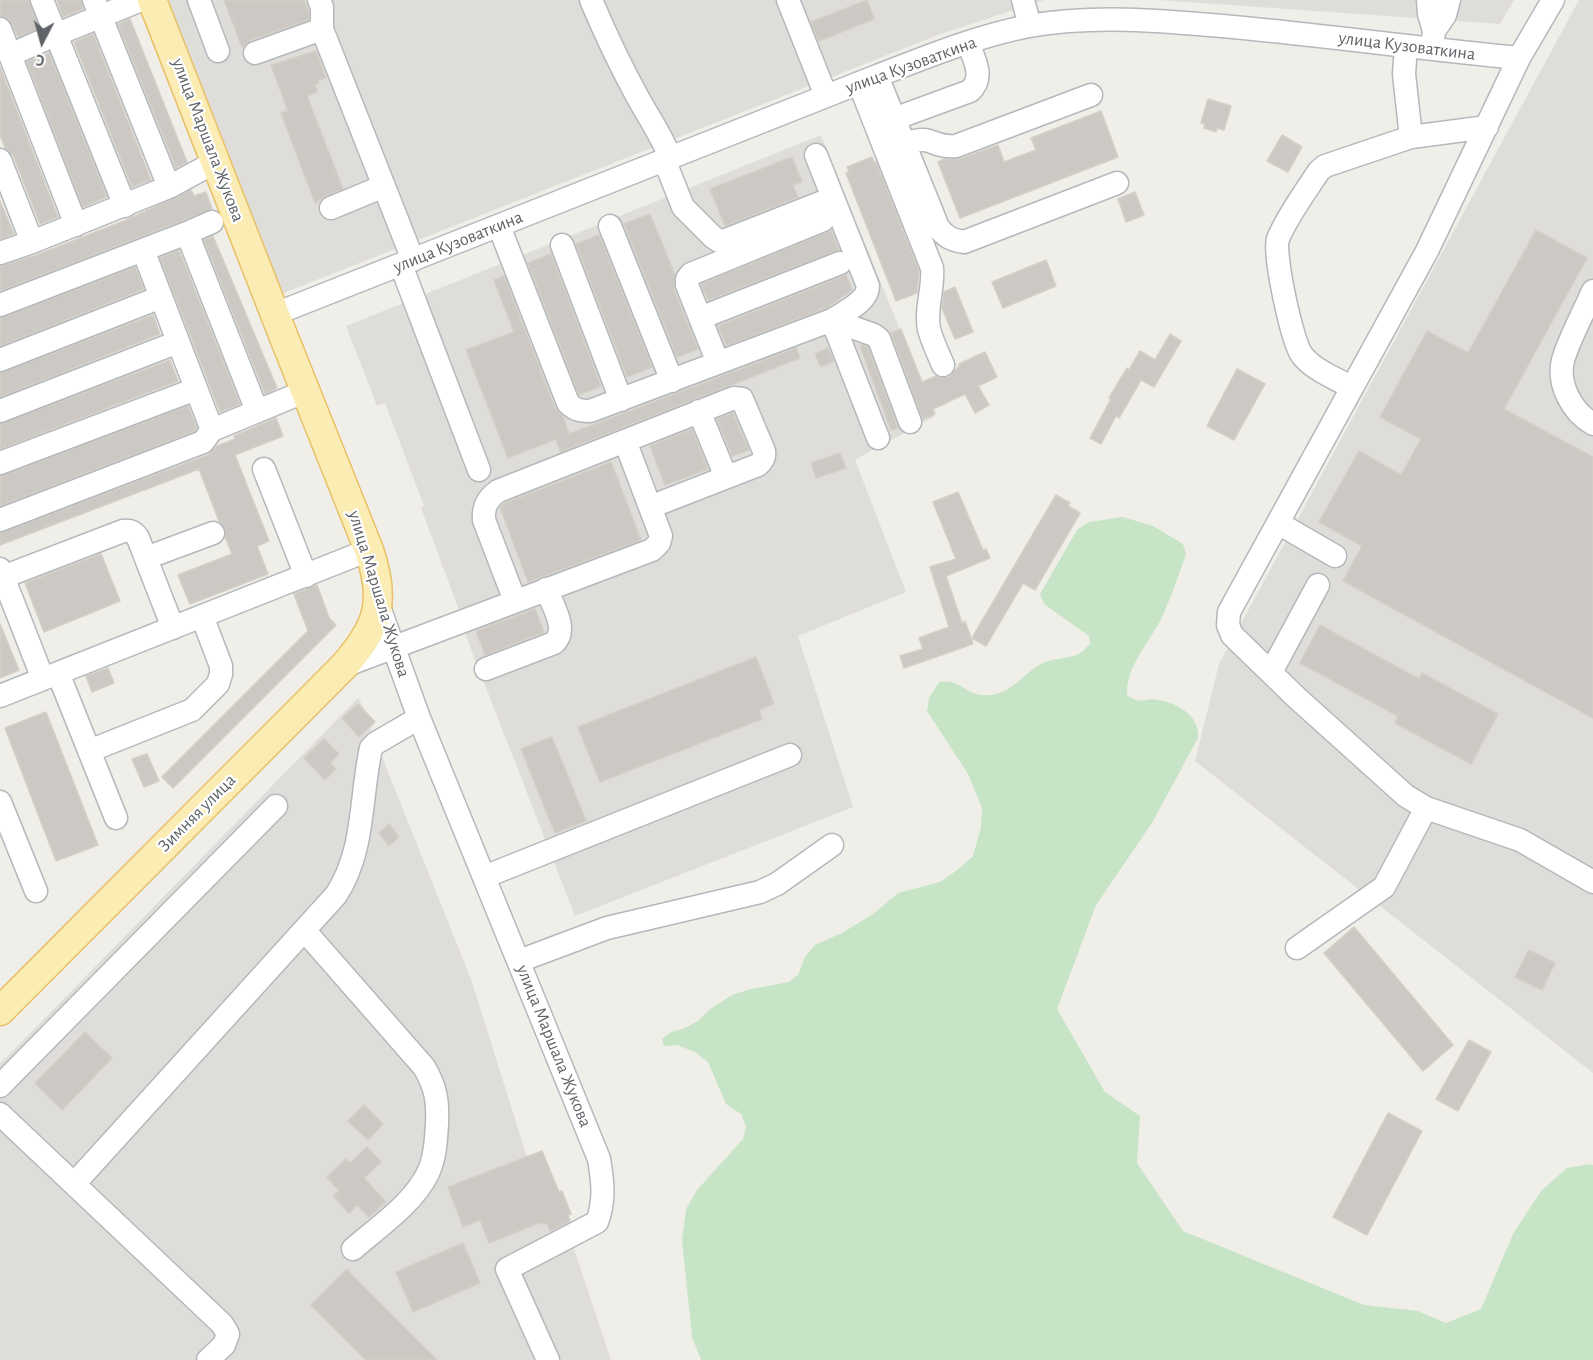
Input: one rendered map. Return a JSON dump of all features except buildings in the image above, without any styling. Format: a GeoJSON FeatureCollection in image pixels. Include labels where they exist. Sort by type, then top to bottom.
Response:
{"type":"FeatureCollection","features":[{"type":"Feature","properties":{"kind":"main road","name":"улица Маршала Жукова"},"geometry":{"type":"LineString","coordinates":[[152,0],[369,550],[377,578],[378,604]]}},
{"type":"Feature","properties":{"kind":"main road","name":"Зимняя улица"},"geometry":{"type":"LineString","coordinates":[[0,1011],[343,667],[367,637],[378,604]]}},
{"type":"Feature","properties":{"kind":"street"},"geometry":{"type":"LineString","coordinates":[[42,0],[124,206]]}},
{"type":"Feature","properties":{"kind":"street"},"geometry":{"type":"LineString","coordinates":[[10,55],[35,45],[98,8],[141,0]]}},
{"type":"Feature","properties":{"kind":"street"},"geometry":{"type":"LineString","coordinates":[[199,0],[219,51]]}},
{"type":"Feature","properties":{"kind":"street"},"geometry":{"type":"LineString","coordinates":[[591,0],[638,98],[658,129],[683,207],[713,237],[719,241],[726,240],[833,198]]}},
{"type":"Feature","properties":{"kind":"street"},"geometry":{"type":"LineString","coordinates":[[788,0],[826,96]]}},
{"type":"Feature","properties":{"kind":"street"},"geometry":{"type":"LineString","coordinates":[[1023,0],[1030,26]]}},
{"type":"Feature","properties":{"kind":"street"},"geometry":{"type":"LineString","coordinates":[[1030,26],[1032,0]]}},
{"type":"Feature","properties":{"kind":"street"},"geometry":{"type":"LineString","coordinates":[[1428,0],[1433,40]]}},
{"type":"Feature","properties":{"kind":"street"},"geometry":{"type":"LineString","coordinates":[[1433,40],[1445,15],[1449,0]]}},
{"type":"Feature","properties":{"kind":"street"},"geometry":{"type":"LineString","coordinates":[[1553,0],[1519,58],[1427,251],[1229,612],[1228,625],[1232,634],[1271,672],[1406,796],[1426,808],[1520,840],[1593,882]]}},
{"type":"Feature","properties":{"kind":"street"},"geometry":{"type":"LineString","coordinates":[[98,8],[169,186]]}},
{"type":"Feature","properties":{"kind":"street"},"geometry":{"type":"LineString","coordinates":[[255,53],[326,9],[407,263],[479,470]]}},
{"type":"Feature","properties":{"kind":"street","name":"улица Кузоваткина"},"geometry":{"type":"LineString","coordinates":[[275,314],[826,96],[968,43],[1030,26],[1068,21],[1147,21],[1311,34],[1407,46],[1433,40],[1519,58]]}},
{"type":"Feature","properties":{"kind":"street"},"geometry":{"type":"LineString","coordinates":[[0,29],[76,225]]}},
{"type":"Feature","properties":{"kind":"street"},"geometry":{"type":"LineString","coordinates":[[886,122],[970,91],[976,86],[978,72],[968,43]]}},
{"type":"Feature","properties":{"kind":"street"},"geometry":{"type":"LineString","coordinates":[[1407,46],[1404,74],[1411,137]]}},
{"type":"Feature","properties":{"kind":"street"},"geometry":{"type":"LineString","coordinates":[[868,80],[886,122],[932,268],[929,329],[943,364]]}},
{"type":"Feature","properties":{"kind":"street"},"geometry":{"type":"LineString","coordinates":[[905,144],[923,139],[947,147],[956,146],[1090,95]]}},
{"type":"Feature","properties":{"kind":"street"},"geometry":{"type":"LineString","coordinates":[[886,122],[905,144],[938,227],[943,235],[954,241],[964,242],[1116,183]]}},
{"type":"Feature","properties":{"kind":"street"},"geometry":{"type":"LineString","coordinates":[[1352,388],[1309,364],[1300,354],[1293,335],[1276,251],[1277,241],[1313,180],[1325,166],[1411,137],[1487,127]]}},
{"type":"Feature","properties":{"kind":"street"},"geometry":{"type":"LineString","coordinates":[[499,226],[568,403],[580,411],[590,411],[832,320],[866,295],[868,286],[816,155]]}},
{"type":"Feature","properties":{"kind":"street"},"geometry":{"type":"LineString","coordinates":[[0,160],[5,190],[32,242]]}},
{"type":"Feature","properties":{"kind":"street"},"geometry":{"type":"LineString","coordinates":[[0,253],[124,206],[217,161]]}},
{"type":"Feature","properties":{"kind":"street"},"geometry":{"type":"LineString","coordinates":[[331,208],[384,186]]}},
{"type":"Feature","properties":{"kind":"street"},"geometry":{"type":"LineString","coordinates":[[718,363],[687,285],[687,279],[691,274],[823,220]]}},
{"type":"Feature","properties":{"kind":"street"},"geometry":{"type":"LineString","coordinates":[[0,305],[212,222]]}},
{"type":"Feature","properties":{"kind":"street"},"geometry":{"type":"LineString","coordinates":[[610,226],[672,381]]}},
{"type":"Feature","properties":{"kind":"street"},"geometry":{"type":"LineString","coordinates":[[187,233],[257,411]]}},
{"type":"Feature","properties":{"kind":"street"},"geometry":{"type":"LineString","coordinates":[[562,245],[621,400]]}},
{"type":"Feature","properties":{"kind":"street"},"geometry":{"type":"LineString","coordinates":[[143,250],[212,430]]}},
{"type":"Feature","properties":{"kind":"street"},"geometry":{"type":"LineString","coordinates":[[700,318],[840,262]]}},
{"type":"Feature","properties":{"kind":"street"},"geometry":{"type":"LineString","coordinates":[[1593,291],[1563,362],[1562,384],[1574,407],[1593,424]]}},
{"type":"Feature","properties":{"kind":"street"},"geometry":{"type":"LineString","coordinates":[[0,360],[161,297]]}},
{"type":"Feature","properties":{"kind":"street"},"geometry":{"type":"LineString","coordinates":[[854,305],[866,332]]}},
{"type":"Feature","properties":{"kind":"street"},"geometry":{"type":"LineString","coordinates":[[832,320],[879,339],[910,422]]}},
{"type":"Feature","properties":{"kind":"street"},"geometry":{"type":"LineString","coordinates":[[832,320],[878,438]]}},
{"type":"Feature","properties":{"kind":"street"},"geometry":{"type":"LineString","coordinates":[[0,411],[178,342]]}},
{"type":"Feature","properties":{"kind":"street"},"geometry":{"type":"LineString","coordinates":[[0,463],[196,389]]}},
{"type":"Feature","properties":{"kind":"street"},"geometry":{"type":"LineString","coordinates":[[0,520],[203,442],[212,430],[306,391]]}},
{"type":"Feature","properties":{"kind":"street"},"geometry":{"type":"LineString","coordinates":[[515,601],[484,520],[483,512],[490,497],[498,491],[699,411],[734,398],[739,397],[744,401],[764,456],[758,465],[650,507]]}},
{"type":"Feature","properties":{"kind":"street"},"geometry":{"type":"LineString","coordinates":[[699,411],[726,477]]}},
{"type":"Feature","properties":{"kind":"street"},"geometry":{"type":"LineString","coordinates":[[343,667],[393,646],[652,550],[659,543],[661,536],[625,441]]}},
{"type":"Feature","properties":{"kind":"street"},"geometry":{"type":"LineString","coordinates":[[264,469],[306,576]]}},
{"type":"Feature","properties":{"kind":"street"},"geometry":{"type":"LineString","coordinates":[[1278,523],[1335,556]]}},
{"type":"Feature","properties":{"kind":"street"},"geometry":{"type":"LineString","coordinates":[[116,818],[89,751],[2,573],[123,531],[134,532],[173,628]]}},
{"type":"Feature","properties":{"kind":"street"},"geometry":{"type":"LineString","coordinates":[[146,558],[213,533]]}},
{"type":"Feature","properties":{"kind":"street"},"geometry":{"type":"LineString","coordinates":[[0,696],[369,550]]}},
{"type":"Feature","properties":{"kind":"street"},"geometry":{"type":"LineString","coordinates":[[1271,672],[1318,585]]}},
{"type":"Feature","properties":{"kind":"street"},"geometry":{"type":"LineString","coordinates":[[486,669],[559,638],[561,627],[546,589]]}},
{"type":"Feature","properties":{"kind":"street","name":"улица Маршала Жукова"},"geometry":{"type":"LineString","coordinates":[[378,604],[419,718],[599,1159],[603,1208],[597,1222],[507,1269],[548,1360]]}},
{"type":"Feature","properties":{"kind":"street"},"geometry":{"type":"LineString","coordinates":[[89,751],[192,710],[218,684],[221,666],[202,616]]}},
{"type":"Feature","properties":{"kind":"street"},"geometry":{"type":"LineString","coordinates":[[343,667],[356,663],[378,664],[405,678]]}},
{"type":"Feature","properties":{"kind":"street"},"geometry":{"type":"LineString","coordinates":[[74,1184],[336,895],[348,871],[359,834],[371,748],[419,718]]}},
{"type":"Feature","properties":{"kind":"street"},"geometry":{"type":"LineString","coordinates":[[484,877],[790,755]]}},
{"type":"Feature","properties":{"kind":"street"},"geometry":{"type":"LineString","coordinates":[[0,802],[36,891]]}},
{"type":"Feature","properties":{"kind":"street"},"geometry":{"type":"LineString","coordinates":[[0,1086],[276,806]]}},
{"type":"Feature","properties":{"kind":"street"},"geometry":{"type":"LineString","coordinates":[[1298,948],[1384,887],[1426,808]]}},
{"type":"Feature","properties":{"kind":"street"},"geometry":{"type":"LineString","coordinates":[[519,961],[607,928],[760,892],[777,884],[832,845]]}},
{"type":"Feature","properties":{"kind":"street"},"geometry":{"type":"LineString","coordinates":[[304,930],[424,1067],[432,1080],[438,1101],[435,1150],[428,1174],[406,1202],[353,1249]]}},
{"type":"Feature","properties":{"kind":"street"},"geometry":{"type":"LineString","coordinates":[[0,1114],[222,1324],[228,1334],[224,1344],[208,1360]]}},
{"type":"Feature","properties":{"kind":"shaded area"},"geometry":{"type":"Polygon","coordinates":[[[166,0],[1044,0],[938,35],[281,294],[166,0]]]}},
{"type":"Feature","properties":{"kind":"shaded area"},"geometry":{"type":"Polygon","coordinates":[[[1159,0],[1514,0],[1500,24],[1159,0]]]}},
{"type":"Feature","properties":{"kind":"shaded area"},"geometry":{"type":"Polygon","coordinates":[[[1579,0],[1593,0],[1593,1073],[1195,761],[1219,664],[1579,0]]]}},
{"type":"Feature","properties":{"kind":"shaded area"},"geometry":{"type":"Polygon","coordinates":[[[821,135],[935,416],[855,460],[906,592],[798,636],[853,807],[575,916],[456,612],[459,610],[421,508],[424,506],[385,403],[377,406],[346,326],[821,135]]]}},
{"type":"Feature","properties":{"kind":"shaded area"},"geometry":{"type":"Polygon","coordinates":[[[358,698],[368,715],[370,727],[471,979],[527,1157],[448,1187],[463,1227],[562,1191],[571,1214],[568,1215],[570,1223],[566,1225],[611,1360],[0,1360],[0,1064],[358,698]]]}},
{"type":"Feature","properties":{"kind":"green space"},"geometry":{"type":"Polygon","coordinates":[[[1123,517],[1153,526],[1183,544],[1186,554],[1163,615],[1135,663],[1127,695],[1141,701],[1158,700],[1180,708],[1195,723],[1198,738],[1152,823],[1096,905],[1057,1009],[1105,1092],[1140,1116],[1137,1163],[1183,1231],[1364,1305],[1418,1311],[1446,1323],[1481,1309],[1513,1234],[1541,1191],[1567,1168],[1593,1165],[1593,1360],[701,1360],[692,1337],[682,1240],[686,1209],[697,1190],[743,1139],[746,1126],[741,1114],[726,1104],[708,1062],[695,1052],[677,1045],[664,1046],[662,1039],[671,1032],[698,1021],[710,1009],[732,995],[789,982],[798,975],[805,957],[815,945],[842,933],[873,914],[898,893],[940,882],[973,856],[981,827],[982,808],[968,774],[927,711],[929,698],[939,682],[953,683],[976,694],[1000,693],[1039,665],[1075,656],[1082,652],[1090,644],[1089,636],[1044,604],[1040,594],[1077,530],[1089,522],[1123,517]]]}}]}
